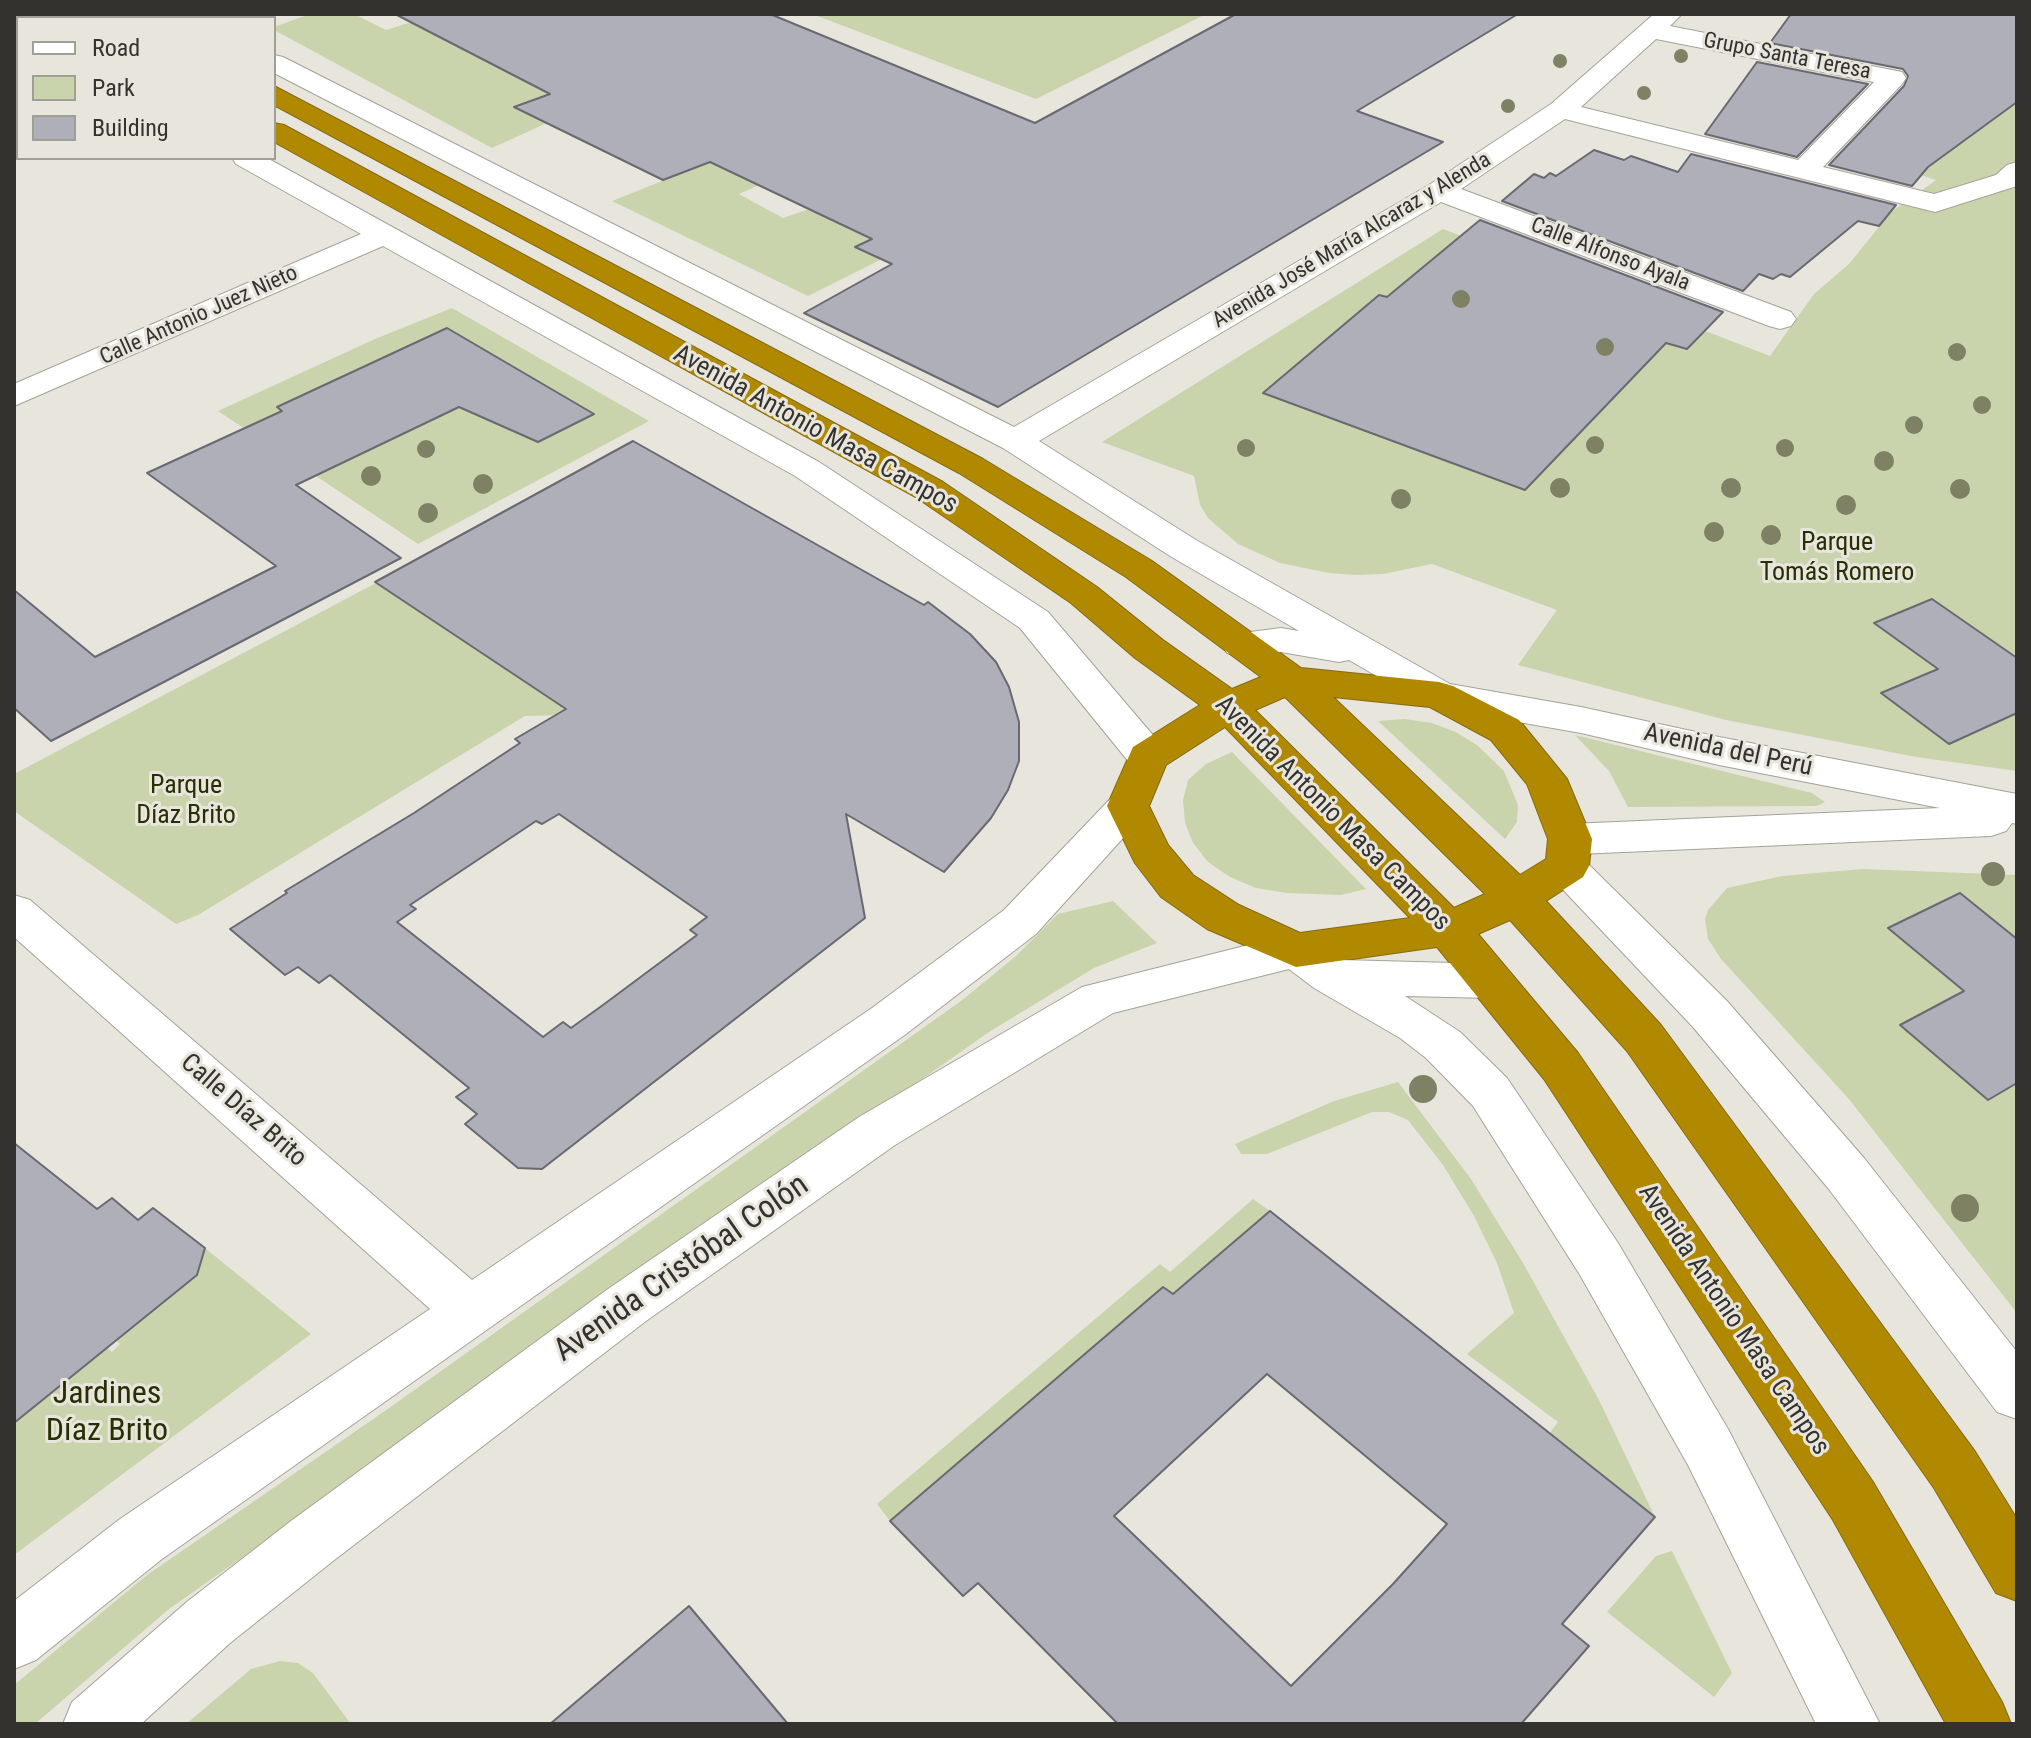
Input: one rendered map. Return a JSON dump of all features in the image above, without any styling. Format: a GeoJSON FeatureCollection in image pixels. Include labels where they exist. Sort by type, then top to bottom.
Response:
{"type":"FeatureCollection","features":[{"type":"Feature","properties":{"kind":"highway","name":"Avenida Antonio Masa Campos"},"geometry":{"type":"LineString","coordinates":[[276,95],[971,466],[1139,569],[1291,680],[1517,898],[1644,1038],[1954,1469],[2017,1573]]}},
{"type":"Feature","properties":{"kind":"highway","name":"Avenida Antonio Masa Campos"},"geometry":{"type":"LineString","coordinates":[[276,132],[930,490],[1084,595],[1149,649],[1228,706],[1448,929],[1569,1077],[1847,1491],[1980,1724]]}},
{"type":"Feature","properties":{"kind":"highway"},"geometry":{"type":"LineString","coordinates":[[1291,680],[1439,695],[1505,730],[1546,779],[1568,853],[1517,898],[1448,929],[1313,963],[1223,917],[1177,886],[1150,852],[1128,806],[1148,757],[1228,706],[1291,680]]}},
{"type":"Feature","properties":{"kind":"street","name":"Avenida José María Alcaraz y Alenda"},"geometry":{"type":"LineString","coordinates":[[1015,441],[1439,191],[1561,110],[1660,22]]}},
{"type":"Feature","properties":{"kind":"street","name":"Grupo Santa Teresa"},"geometry":{"type":"LineString","coordinates":[[1660,22],[1893,78],[1806,168]]}},
{"type":"Feature","properties":{"kind":"street"},"geometry":{"type":"LineString","coordinates":[[276,64],[1015,441],[1183,548],[1439,695]]}},
{"type":"Feature","properties":{"kind":"street"},"geometry":{"type":"LineString","coordinates":[[1561,110],[1806,168],[1935,203],[2006,181],[2017,171]]}},
{"type":"Feature","properties":{"kind":"street","name":"Avenida Antonio Masa Campos"},"geometry":{"type":"LineString","coordinates":[[250,160],[807,469],[1034,620],[1148,757]]}},
{"type":"Feature","properties":{"kind":"street","name":"Calle Alfonso Ayala"},"geometry":{"type":"LineString","coordinates":[[1439,191],[1780,319]]}},
{"type":"Feature","properties":{"kind":"street","name":"Calle Antonio Juez Nieto"},"geometry":{"type":"LineString","coordinates":[[14,396],[383,235]]}},
{"type":"Feature","properties":{"kind":"street"},"geometry":{"type":"LineString","coordinates":[[1241,644],[1281,640],[1365,654]]}},
{"type":"Feature","properties":{"kind":"street","name":"Avenida del Perú"},"geometry":{"type":"LineString","coordinates":[[1439,695],[1581,720],[1719,751],[2017,809]]}},
{"type":"Feature","properties":{"kind":"street"},"geometry":{"type":"LineString","coordinates":[[14,1639],[141,1539],[889,1021],[1008,931],[1128,806]]}},
{"type":"Feature","properties":{"kind":"street"},"geometry":{"type":"LineString","coordinates":[[1568,853],[2017,820]]}},
{"type":"Feature","properties":{"kind":"street"},"geometry":{"type":"LineString","coordinates":[[1568,853],[1846,1173],[2017,1394]]}},
{"type":"Feature","properties":{"kind":"street","name":"Calle Díaz Brito"},"geometry":{"type":"LineString","coordinates":[[14,911],[471,1312]]}},
{"type":"Feature","properties":{"kind":"street"},"geometry":{"type":"LineString","coordinates":[[1313,963],[1417,1025],[1443,1045],[1490,1092],[1599,1259],[1708,1447],[1849,1724]]}},
{"type":"Feature","properties":{"kind":"street","name":"Avenida Cristóbal Colón"},"geometry":{"type":"LineString","coordinates":[[94,1724],[209,1622],[627,1305],[877,1131],[1099,999],[1313,963],[1491,981]]}},
{"type":"Feature","properties":{"kind":"green space"},"geometry":{"type":"Polygon","coordinates":[[[310,14],[354,14],[386,30],[411,22],[550,94],[515,107],[547,123],[492,148],[276,31],[276,26],[310,14]]]}},
{"type":"Feature","properties":{"kind":"green space"},"geometry":{"type":"Polygon","coordinates":[[[812,14],[1196,14],[1202,16],[1036,99],[812,14]]]}},
{"type":"Feature","properties":{"kind":"green space","name":"Parque Tomás Romero"},"geometry":{"type":"Polygon","coordinates":[[[2017,102],[2017,771],[1916,757],[1726,720],[1518,665],[1557,610],[1432,564],[1383,574],[1356,575],[1280,563],[1238,544],[1208,518],[1200,505],[1194,476],[1102,442],[1443,229],[1770,356],[1814,294],[1849,264],[1891,212],[1936,180],[1917,174],[2017,102]]]}},
{"type":"Feature","properties":{"kind":"green space"},"geometry":{"type":"Polygon","coordinates":[[[710,162],[759,185],[739,194],[783,218],[809,209],[871,240],[882,259],[808,296],[612,201],[710,162]]]}},
{"type":"Feature","properties":{"kind":"green space"},"geometry":{"type":"Polygon","coordinates":[[[452,308],[649,421],[418,544],[218,411],[375,339],[452,308]]]}},
{"type":"Feature","properties":{"kind":"green space","name":"Parque Díaz Brito"},"geometry":{"type":"Polygon","coordinates":[[[376,583],[574,715],[525,716],[198,915],[176,924],[14,811],[14,774],[376,583]]]}},
{"type":"Feature","properties":{"kind":"green space"},"geometry":{"type":"Polygon","coordinates":[[[1405,719],[1432,723],[1456,732],[1477,745],[1504,771],[1518,805],[1517,822],[1505,839],[1378,721],[1405,719]]]}},
{"type":"Feature","properties":{"kind":"green space"},"geometry":{"type":"Polygon","coordinates":[[[1575,735],[1812,793],[1825,802],[1817,806],[1628,807],[1609,771],[1575,735]]]}},
{"type":"Feature","properties":{"kind":"green space"},"geometry":{"type":"Polygon","coordinates":[[[1232,752],[1366,889],[1341,895],[1287,893],[1256,888],[1230,877],[1208,862],[1193,843],[1185,823],[1183,800],[1188,780],[1206,764],[1232,752]]]}},
{"type":"Feature","properties":{"kind":"green space"},"geometry":{"type":"Polygon","coordinates":[[[1862,869],[2017,875],[2017,1313],[1848,1098],[1721,959],[1708,939],[1705,919],[1708,910],[1727,888],[1782,876],[1862,869]]]}},
{"type":"Feature","properties":{"kind":"green space"},"geometry":{"type":"Polygon","coordinates":[[[1113,901],[1157,943],[1094,968],[989,1032],[169,1609],[35,1724],[14,1724],[14,1685],[147,1575],[382,1413],[961,1001],[1016,956],[1058,914],[1113,901]]]}},
{"type":"Feature","properties":{"kind":"green space"},"geometry":{"type":"Polygon","coordinates":[[[1398,1082],[1471,1179],[1523,1263],[1599,1400],[1655,1517],[1549,1434],[1558,1422],[1467,1354],[1514,1313],[1497,1263],[1474,1216],[1443,1165],[1408,1120],[1389,1112],[1372,1112],[1267,1154],[1241,1154],[1235,1144],[1334,1101],[1398,1082]]]}},
{"type":"Feature","properties":{"kind":"green space"},"geometry":{"type":"Polygon","coordinates":[[[1253,1199],[1270,1211],[1173,1295],[1163,1287],[890,1521],[877,1504],[1160,1264],[1170,1272],[1253,1199]]]}},
{"type":"Feature","properties":{"kind":"green space","name":"Jardines Díaz Brito"},"geometry":{"type":"Polygon","coordinates":[[[205,1248],[311,1334],[14,1555],[14,1423],[102,1344],[112,1352],[120,1344],[117,1341],[197,1275],[205,1248]]]}},
{"type":"Feature","properties":{"kind":"green space"},"geometry":{"type":"Polygon","coordinates":[[[1672,1551],[1732,1673],[1714,1697],[1607,1612],[1656,1556],[1672,1551]]]}},
{"type":"Feature","properties":{"kind":"green space"},"geometry":{"type":"Polygon","coordinates":[[[280,1661],[298,1663],[313,1673],[351,1724],[186,1724],[251,1669],[280,1661]]]}},
{"type":"Feature","properties":{"kind":"building"},"geometry":{"type":"Polygon","coordinates":[[[395,14],[770,14],[1035,123],[1236,14],[1518,14],[1357,111],[1443,142],[998,407],[804,313],[892,264],[855,247],[872,239],[710,162],[663,180],[514,107],[550,94],[395,14]]]}},
{"type":"Feature","properties":{"kind":"building"},"geometry":{"type":"Polygon","coordinates":[[[1791,14],[2017,14],[2017,102],[1928,167],[1912,186],[1829,165],[1904,86],[1908,76],[1903,69],[1770,43],[1791,14]]]}},
{"type":"Feature","properties":{"kind":"building"},"geometry":{"type":"Polygon","coordinates":[[[1757,62],[1868,84],[1797,157],[1705,134],[1757,62]]]}},
{"type":"Feature","properties":{"kind":"building"},"geometry":{"type":"Polygon","coordinates":[[[1594,150],[1624,160],[1631,156],[1678,172],[1691,154],[1896,205],[1879,226],[1858,221],[1790,277],[1781,274],[1773,279],[1759,274],[1743,291],[1502,201],[1534,174],[1544,178],[1550,173],[1556,176],[1594,150]]]}},
{"type":"Feature","properties":{"kind":"building"},"geometry":{"type":"Polygon","coordinates":[[[1480,220],[1723,312],[1687,349],[1666,343],[1525,490],[1263,393],[1379,295],[1387,297],[1480,220]]]}},
{"type":"Feature","properties":{"kind":"building"},"geometry":{"type":"Polygon","coordinates":[[[447,328],[594,414],[538,442],[459,407],[296,485],[401,558],[51,741],[14,708],[14,590],[95,657],[276,566],[147,473],[282,411],[277,407],[447,328]]]}},
{"type":"Feature","properties":{"kind":"building"},"geometry":{"type":"Polygon","coordinates":[[[633,441],[924,605],[928,602],[970,634],[996,662],[1009,687],[1019,722],[1019,761],[1008,790],[991,818],[944,872],[846,814],[865,918],[542,1169],[518,1168],[465,1124],[477,1114],[456,1097],[469,1088],[330,975],[319,983],[298,967],[285,975],[230,929],[287,893],[285,891],[414,813],[520,743],[515,739],[566,709],[375,582],[633,441]],[[559,814],[542,824],[536,821],[410,905],[416,909],[397,922],[543,1037],[563,1022],[571,1028],[603,1005],[697,935],[690,930],[707,917],[559,814]]]}},
{"type":"Feature","properties":{"kind":"building"},"geometry":{"type":"Polygon","coordinates":[[[1932,599],[2017,658],[2017,713],[1949,744],[1881,693],[1938,669],[1874,623],[1932,599]]]}},
{"type":"Feature","properties":{"kind":"building"},"geometry":{"type":"Polygon","coordinates":[[[1960,893],[2017,939],[2017,1083],[1988,1100],[1900,1025],[1964,991],[1888,928],[1960,893]]]}},
{"type":"Feature","properties":{"kind":"building"},"geometry":{"type":"Polygon","coordinates":[[[14,1143],[97,1209],[112,1198],[138,1220],[153,1208],[205,1248],[197,1275],[14,1423],[14,1143]]]}},
{"type":"Feature","properties":{"kind":"building"},"geometry":{"type":"Polygon","coordinates":[[[1270,1211],[1655,1517],[1562,1624],[1589,1646],[1521,1724],[1118,1724],[978,1583],[963,1596],[890,1521],[1163,1287],[1173,1294],[1270,1211]],[[1267,1374],[1114,1516],[1291,1686],[1393,1584],[1447,1524],[1267,1374]]]}},
{"type":"Feature","properties":{"kind":"building"},"geometry":{"type":"Polygon","coordinates":[[[689,1606],[788,1724],[550,1724],[689,1606]]]}}]}
